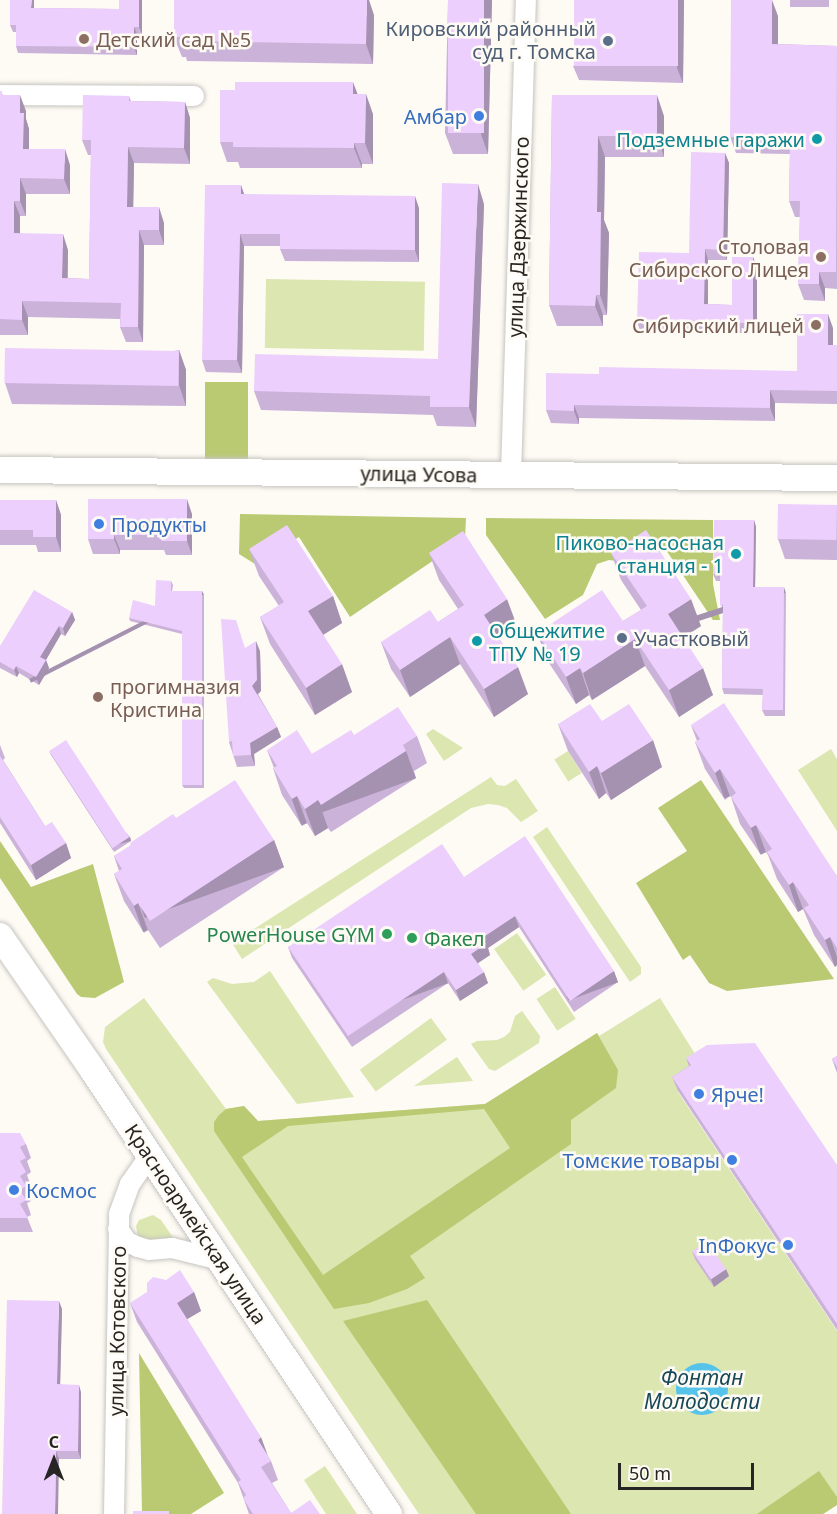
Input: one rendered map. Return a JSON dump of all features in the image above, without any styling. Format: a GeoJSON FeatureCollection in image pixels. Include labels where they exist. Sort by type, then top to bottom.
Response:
{"type":"FeatureCollection","features":[{"type":"Feature","properties":{"kind":"main road","name":"улица Усова"},"geometry":{"type":"LineString","coordinates":[[0,470],[837,478]]}},
{"type":"Feature","properties":{"kind":"main road","name":"Красноармейская улица"},"geometry":{"type":"LineString","coordinates":[[0,936],[221,1260],[389,1514]]}},
{"type":"Feature","properties":{"kind":"street","name":"улица Дзержинского"},"geometry":{"type":"LineString","coordinates":[[511,474],[526,0]]}},
{"type":"Feature","properties":{"kind":"street"},"geometry":{"type":"LineString","coordinates":[[0,95],[194,96]]}},
{"type":"Feature","properties":{"kind":"street","name":"улица Котовского"},"geometry":{"type":"LineString","coordinates":[[114,1514],[118,1229],[123,1198],[150,1155]]}},
{"type":"Feature","properties":{"kind":"street"},"geometry":{"type":"LineString","coordinates":[[118,1229],[127,1242],[138,1247],[149,1250],[172,1248],[221,1260]]}},
{"type":"Feature","properties":{"kind":"green space"},"geometry":{"type":"Polygon","coordinates":[[[266,279],[425,282],[424,351],[265,348],[266,279]]]}},
{"type":"Feature","properties":{"kind":"green space"},"geometry":{"type":"Polygon","coordinates":[[[205,382],[248,382],[248,460],[205,460],[205,382]]]}},
{"type":"Feature","properties":{"kind":"green space"},"geometry":{"type":"Polygon","coordinates":[[[240,514],[466,518],[465,539],[350,617],[299,537],[255,564],[239,554],[240,514]]]}},
{"type":"Feature","properties":{"kind":"green space"},"geometry":{"type":"Polygon","coordinates":[[[486,518],[713,520],[713,584],[720,620],[713,620],[666,550],[653,549],[624,562],[609,560],[597,564],[583,595],[545,619],[486,535],[486,518]]]}},
{"type":"Feature","properties":{"kind":"green space"},"geometry":{"type":"Polygon","coordinates":[[[433,729],[463,748],[444,761],[426,734],[433,729]]]}},
{"type":"Feature","properties":{"kind":"green space"},"geometry":{"type":"Polygon","coordinates":[[[831,749],[837,759],[837,831],[798,770],[831,749]]]}},
{"type":"Feature","properties":{"kind":"green space"},"geometry":{"type":"Polygon","coordinates":[[[568,751],[582,773],[568,782],[554,759],[568,751]]]}},
{"type":"Feature","properties":{"kind":"green space"},"geometry":{"type":"Polygon","coordinates":[[[491,777],[497,785],[505,786],[516,779],[538,811],[521,822],[507,808],[498,805],[488,804],[471,808],[242,959],[232,943],[491,777]]]}},
{"type":"Feature","properties":{"kind":"green space"},"geometry":{"type":"Polygon","coordinates":[[[701,780],[834,979],[727,991],[709,983],[690,955],[683,960],[636,883],[687,851],[658,808],[701,780]]]}},
{"type":"Feature","properties":{"kind":"green space"},"geometry":{"type":"Polygon","coordinates":[[[547,827],[641,967],[641,974],[630,982],[533,837],[547,827]]]}},
{"type":"Feature","properties":{"kind":"green space"},"geometry":{"type":"Polygon","coordinates":[[[0,841],[31,887],[93,864],[124,982],[95,998],[81,997],[77,994],[0,878],[0,841]]]}},
{"type":"Feature","properties":{"kind":"green space"},"geometry":{"type":"Polygon","coordinates":[[[517,933],[546,975],[523,991],[494,949],[517,933]]]}},
{"type":"Feature","properties":{"kind":"green space"},"geometry":{"type":"Polygon","coordinates":[[[270,971],[354,1097],[297,1104],[207,982],[213,978],[232,984],[254,982],[270,971]]]}},
{"type":"Feature","properties":{"kind":"green space"},"geometry":{"type":"Polygon","coordinates":[[[555,987],[576,1019],[557,1031],[537,999],[555,987]]]}},
{"type":"Feature","properties":{"kind":"green space"},"geometry":{"type":"Polygon","coordinates":[[[144,998],[226,1109],[244,1106],[258,1121],[485,1104],[597,1033],[599,1036],[660,998],[702,1065],[678,1092],[837,1331],[837,1505],[823,1514],[419,1514],[106,1049],[103,1042],[105,1027],[144,998]]]}},
{"type":"Feature","properties":{"kind":"green space"},"geometry":{"type":"Polygon","coordinates":[[[522,1011],[540,1036],[539,1043],[495,1071],[489,1069],[471,1044],[504,1037],[510,1032],[515,1016],[522,1011]]]}},
{"type":"Feature","properties":{"kind":"green space"},"geometry":{"type":"Polygon","coordinates":[[[431,1018],[447,1040],[376,1092],[360,1070],[431,1018]]]}},
{"type":"Feature","properties":{"kind":"green space"},"geometry":{"type":"Polygon","coordinates":[[[597,1033],[618,1070],[616,1088],[571,1120],[571,1144],[410,1256],[425,1278],[407,1289],[369,1303],[334,1309],[214,1131],[214,1122],[226,1109],[244,1106],[258,1121],[485,1104],[597,1033]],[[484,1109],[288,1126],[242,1157],[323,1275],[510,1148],[484,1109]]]}},
{"type":"Feature","properties":{"kind":"green space"},"geometry":{"type":"Polygon","coordinates":[[[457,1057],[473,1081],[414,1086],[457,1057]]]}},
{"type":"Feature","properties":{"kind":"green space"},"geometry":{"type":"Polygon","coordinates":[[[153,1215],[161,1220],[176,1242],[149,1244],[138,1237],[136,1226],[139,1220],[153,1215]]]}},
{"type":"Feature","properties":{"kind":"green space"},"geometry":{"type":"Polygon","coordinates":[[[427,1300],[571,1514],[476,1514],[343,1321],[427,1300]]]}},
{"type":"Feature","properties":{"kind":"green space"},"geometry":{"type":"Polygon","coordinates":[[[139,1353],[224,1493],[191,1514],[142,1514],[139,1353]]]}},
{"type":"Feature","properties":{"kind":"green space"},"geometry":{"type":"Polygon","coordinates":[[[325,1466],[357,1514],[326,1514],[304,1480],[325,1466]]]}},
{"type":"Feature","properties":{"kind":"green space"},"geometry":{"type":"Polygon","coordinates":[[[819,1471],[837,1497],[837,1505],[823,1514],[757,1514],[819,1471]]]}},
{"type":"Feature","properties":{"kind":"water","name":"Фонтан Молодости"},"geometry":{"type":"Polygon","coordinates":[[[697,1363],[707,1363],[721,1370],[728,1389],[721,1408],[707,1415],[697,1415],[687,1411],[680,1404],[676,1394],[676,1384],[680,1374],[687,1367],[697,1363]]]}},
{"type":"Feature","properties":{"kind":"building"},"geometry":{"type":"Polygon","coordinates":[[[10,0],[32,0],[31,8],[119,9],[119,0],[139,0],[139,27],[134,27],[134,47],[16,46],[16,25],[10,25],[10,0]]]}},
{"type":"Feature","properties":{"kind":"building"},"geometry":{"type":"Polygon","coordinates":[[[174,0],[367,0],[366,44],[180,41],[180,37],[174,37],[174,0]]]}},
{"type":"Feature","properties":{"kind":"building"},"geometry":{"type":"Polygon","coordinates":[[[448,0],[484,0],[484,133],[448,133],[448,0]]]}},
{"type":"Feature","properties":{"kind":"building"},"geometry":{"type":"Polygon","coordinates":[[[574,0],[678,0],[678,66],[574,66],[574,0]]]}},
{"type":"Feature","properties":{"kind":"building"},"geometry":{"type":"Polygon","coordinates":[[[731,0],[772,0],[772,44],[837,46],[836,272],[819,272],[819,284],[798,284],[800,201],[789,201],[790,137],[730,137],[731,0]]]}},
{"type":"Feature","properties":{"kind":"building"},"geometry":{"type":"Polygon","coordinates":[[[235,82],[353,82],[353,94],[366,94],[365,143],[354,143],[354,148],[233,147],[233,142],[220,142],[220,90],[235,90],[235,82]]]}},
{"type":"Feature","properties":{"kind":"building"},"geometry":{"type":"Polygon","coordinates":[[[0,91],[2,95],[20,95],[20,113],[24,113],[23,149],[65,149],[64,179],[20,178],[20,201],[14,201],[14,233],[63,234],[62,278],[89,279],[91,140],[82,140],[83,95],[129,96],[129,101],[185,102],[184,148],[128,147],[127,207],[159,207],[159,230],[139,230],[138,327],[120,327],[121,303],[22,301],[22,320],[0,319],[0,91]]]}},
{"type":"Feature","properties":{"kind":"building"},"geometry":{"type":"Polygon","coordinates":[[[552,95],[657,95],[657,136],[598,136],[597,212],[601,212],[600,295],[596,295],[595,306],[549,305],[552,95]]]}},
{"type":"Feature","properties":{"kind":"building"},"geometry":{"type":"Polygon","coordinates":[[[691,152],[725,153],[723,250],[705,249],[704,304],[732,305],[732,257],[753,257],[753,323],[637,322],[639,252],[689,253],[691,152]]]}},
{"type":"Feature","properties":{"kind":"building"},"geometry":{"type":"Polygon","coordinates":[[[442,183],[478,184],[469,407],[430,407],[430,396],[254,391],[255,354],[438,359],[442,183]]]}},
{"type":"Feature","properties":{"kind":"building"},"geometry":{"type":"Polygon","coordinates":[[[205,185],[241,185],[241,194],[415,196],[415,250],[280,249],[280,234],[240,234],[237,360],[202,360],[205,185]]]}},
{"type":"Feature","properties":{"kind":"building"},"geometry":{"type":"Polygon","coordinates":[[[797,314],[828,314],[828,345],[837,345],[837,391],[770,390],[770,408],[574,405],[574,411],[546,410],[546,373],[599,374],[599,367],[797,371],[797,314]]]}},
{"type":"Feature","properties":{"kind":"building"},"geometry":{"type":"Polygon","coordinates":[[[5,348],[179,351],[178,386],[4,383],[5,348]]]}},
{"type":"Feature","properties":{"kind":"building"},"geometry":{"type":"Polygon","coordinates":[[[88,499],[187,499],[187,541],[161,541],[161,535],[114,535],[114,539],[88,539],[88,499]]]}},
{"type":"Feature","properties":{"kind":"building"},"geometry":{"type":"Polygon","coordinates":[[[0,500],[56,500],[56,537],[33,537],[33,530],[0,530],[0,500]]]}},
{"type":"Feature","properties":{"kind":"building"},"geometry":{"type":"Polygon","coordinates":[[[778,504],[837,505],[836,540],[777,539],[778,504]]]}},
{"type":"Feature","properties":{"kind":"building"},"geometry":{"type":"Polygon","coordinates":[[[714,520],[754,520],[753,587],[784,587],[783,710],[762,710],[763,689],[722,688],[723,604],[720,606],[720,574],[713,574],[714,520]]]}},
{"type":"Feature","properties":{"kind":"building"},"geometry":{"type":"Polygon","coordinates":[[[287,525],[333,596],[308,611],[342,664],[306,688],[260,617],[284,602],[249,549],[287,525]]]}},
{"type":"Feature","properties":{"kind":"building"},"geometry":{"type":"Polygon","coordinates":[[[646,530],[691,599],[668,614],[703,668],[669,690],[635,639],[583,673],[580,668],[566,677],[537,633],[602,590],[623,621],[647,606],[611,553],[646,530]]]}},
{"type":"Feature","properties":{"kind":"building"},"geometry":{"type":"Polygon","coordinates":[[[463,531],[507,599],[484,615],[518,667],[484,689],[450,637],[400,670],[381,642],[430,610],[438,622],[464,605],[429,553],[463,531]]]}},
{"type":"Feature","properties":{"kind":"building"},"geometry":{"type":"Polygon","coordinates":[[[156,580],[171,581],[171,591],[202,591],[202,785],[182,785],[182,631],[129,618],[133,600],[155,606],[156,580]]]}},
{"type":"Feature","properties":{"kind":"building"},"geometry":{"type":"Polygon","coordinates":[[[34,590],[72,612],[63,628],[59,626],[40,657],[46,660],[36,677],[16,666],[14,670],[0,662],[0,646],[34,590]]]}},
{"type":"Feature","properties":{"kind":"building"},"geometry":{"type":"Polygon","coordinates":[[[221,619],[236,620],[245,648],[256,641],[257,680],[252,686],[277,727],[250,743],[251,755],[233,756],[232,741],[229,742],[221,619]]]}},
{"type":"Feature","properties":{"kind":"building"},"geometry":{"type":"Polygon","coordinates":[[[724,703],[837,876],[837,948],[830,937],[825,940],[804,908],[809,905],[793,882],[789,885],[767,852],[772,849],[756,825],[751,828],[731,797],[736,793],[720,769],[715,773],[695,742],[700,739],[691,725],[724,703]]]}},
{"type":"Feature","properties":{"kind":"building"},"geometry":{"type":"Polygon","coordinates":[[[590,704],[602,721],[629,704],[653,740],[601,773],[597,766],[589,772],[558,724],[590,704]]]}},
{"type":"Feature","properties":{"kind":"building"},"geometry":{"type":"Polygon","coordinates":[[[398,707],[417,736],[403,745],[406,751],[321,805],[318,800],[305,809],[297,796],[292,799],[273,768],[277,766],[267,750],[297,730],[312,754],[351,730],[354,735],[398,707]]]}},
{"type":"Feature","properties":{"kind":"building"},"geometry":{"type":"Polygon","coordinates":[[[66,740],[129,837],[112,848],[49,751],[66,740]]]}},
{"type":"Feature","properties":{"kind":"building"},"geometry":{"type":"Polygon","coordinates":[[[0,756],[45,826],[52,822],[66,843],[31,865],[0,817],[0,756]]]}},
{"type":"Feature","properties":{"kind":"building"},"geometry":{"type":"Polygon","coordinates":[[[235,780],[274,840],[150,921],[138,903],[134,906],[114,874],[122,869],[114,856],[173,814],[176,818],[235,780]]]}},
{"type":"Feature","properties":{"kind":"building","name":"Факел"},"geometry":{"type":"Polygon","coordinates":[[[525,836],[614,971],[570,1001],[515,916],[482,938],[486,944],[471,954],[484,972],[456,990],[444,972],[348,1036],[288,947],[442,844],[464,877],[525,836]]]}},
{"type":"Feature","properties":{"kind":"building"},"geometry":{"type":"Polygon","coordinates":[[[755,1043],[837,1165],[837,1324],[672,1077],[691,1065],[686,1058],[707,1045],[755,1043]]]}},
{"type":"Feature","properties":{"kind":"building"},"geometry":{"type":"Polygon","coordinates":[[[837,1056],[837,1067],[832,1059],[837,1056]]]}},
{"type":"Feature","properties":{"kind":"building","name":"Космос"},"geometry":{"type":"Polygon","coordinates":[[[0,1133],[20,1133],[26,1144],[20,1147],[26,1158],[20,1161],[26,1172],[20,1176],[26,1186],[20,1190],[26,1200],[20,1204],[28,1218],[0,1218],[0,1133]]]}},
{"type":"Feature","properties":{"kind":"building"},"geometry":{"type":"Polygon","coordinates":[[[707,1241],[726,1269],[711,1279],[692,1251],[707,1241]]]}},
{"type":"Feature","properties":{"kind":"building"},"geometry":{"type":"Polygon","coordinates":[[[180,1270],[194,1292],[177,1303],[261,1437],[258,1440],[271,1461],[261,1467],[291,1513],[310,1500],[320,1514],[253,1514],[243,1498],[246,1495],[238,1482],[241,1480],[130,1303],[147,1292],[147,1283],[153,1277],[166,1280],[180,1270]]]}},
{"type":"Feature","properties":{"kind":"building"},"geometry":{"type":"Polygon","coordinates":[[[7,1300],[59,1301],[57,1384],[79,1385],[78,1451],[56,1451],[55,1514],[2,1514],[7,1300]]]}},
{"type":"Feature","properties":{"kind":"building"},"geometry":{"type":"Polygon","coordinates":[[[133,1511],[169,1511],[169,1514],[133,1514],[133,1511]]]}},
{"type":"Feature","properties":{"kind":"place","name":"Детский сад №5"},"geometry":{"type":"Point","coordinates":[84,39]}},
{"type":"Feature","properties":{"kind":"place","name":"Кировский районный суд г. Томска"},"geometry":{"type":"Point","coordinates":[608,41]}},
{"type":"Feature","properties":{"kind":"place","name":"Амбар"},"geometry":{"type":"Point","coordinates":[479,116]}},
{"type":"Feature","properties":{"kind":"place","name":"Подземные гаражи"},"geometry":{"type":"Point","coordinates":[817,139]}},
{"type":"Feature","properties":{"kind":"place","name":"Столовая Сибирского Лицея"},"geometry":{"type":"Point","coordinates":[821,257]}},
{"type":"Feature","properties":{"kind":"place","name":"Сибирский лицей"},"geometry":{"type":"Point","coordinates":[816,325]}},
{"type":"Feature","properties":{"kind":"place","name":"Продукты"},"geometry":{"type":"Point","coordinates":[99,524]}},
{"type":"Feature","properties":{"kind":"place","name":"Пиково-насосная станция - 1"},"geometry":{"type":"Point","coordinates":[736,554]}},
{"type":"Feature","properties":{"kind":"place","name":"Участковый"},"geometry":{"type":"Point","coordinates":[622,638]}},
{"type":"Feature","properties":{"kind":"place","name":"Общежитие ТПУ № 19"},"geometry":{"type":"Point","coordinates":[477,641]}},
{"type":"Feature","properties":{"kind":"place","name":"прогимназия Кристина"},"geometry":{"type":"Point","coordinates":[98,697]}},
{"type":"Feature","properties":{"kind":"place","name":"PowerHouse GYM"},"geometry":{"type":"Point","coordinates":[387,934]}},
{"type":"Feature","properties":{"kind":"place","name":"Факел"},"geometry":{"type":"Point","coordinates":[412,938]}},
{"type":"Feature","properties":{"kind":"place","name":"Ярче!"},"geometry":{"type":"Point","coordinates":[699,1094]}},
{"type":"Feature","properties":{"kind":"place","name":"Томские товары"},"geometry":{"type":"Point","coordinates":[732,1160]}},
{"type":"Feature","properties":{"kind":"place","name":"Космос"},"geometry":{"type":"Point","coordinates":[14,1190]}},
{"type":"Feature","properties":{"kind":"place","name":"InФокус"},"geometry":{"type":"Point","coordinates":[788,1245]}}]}
